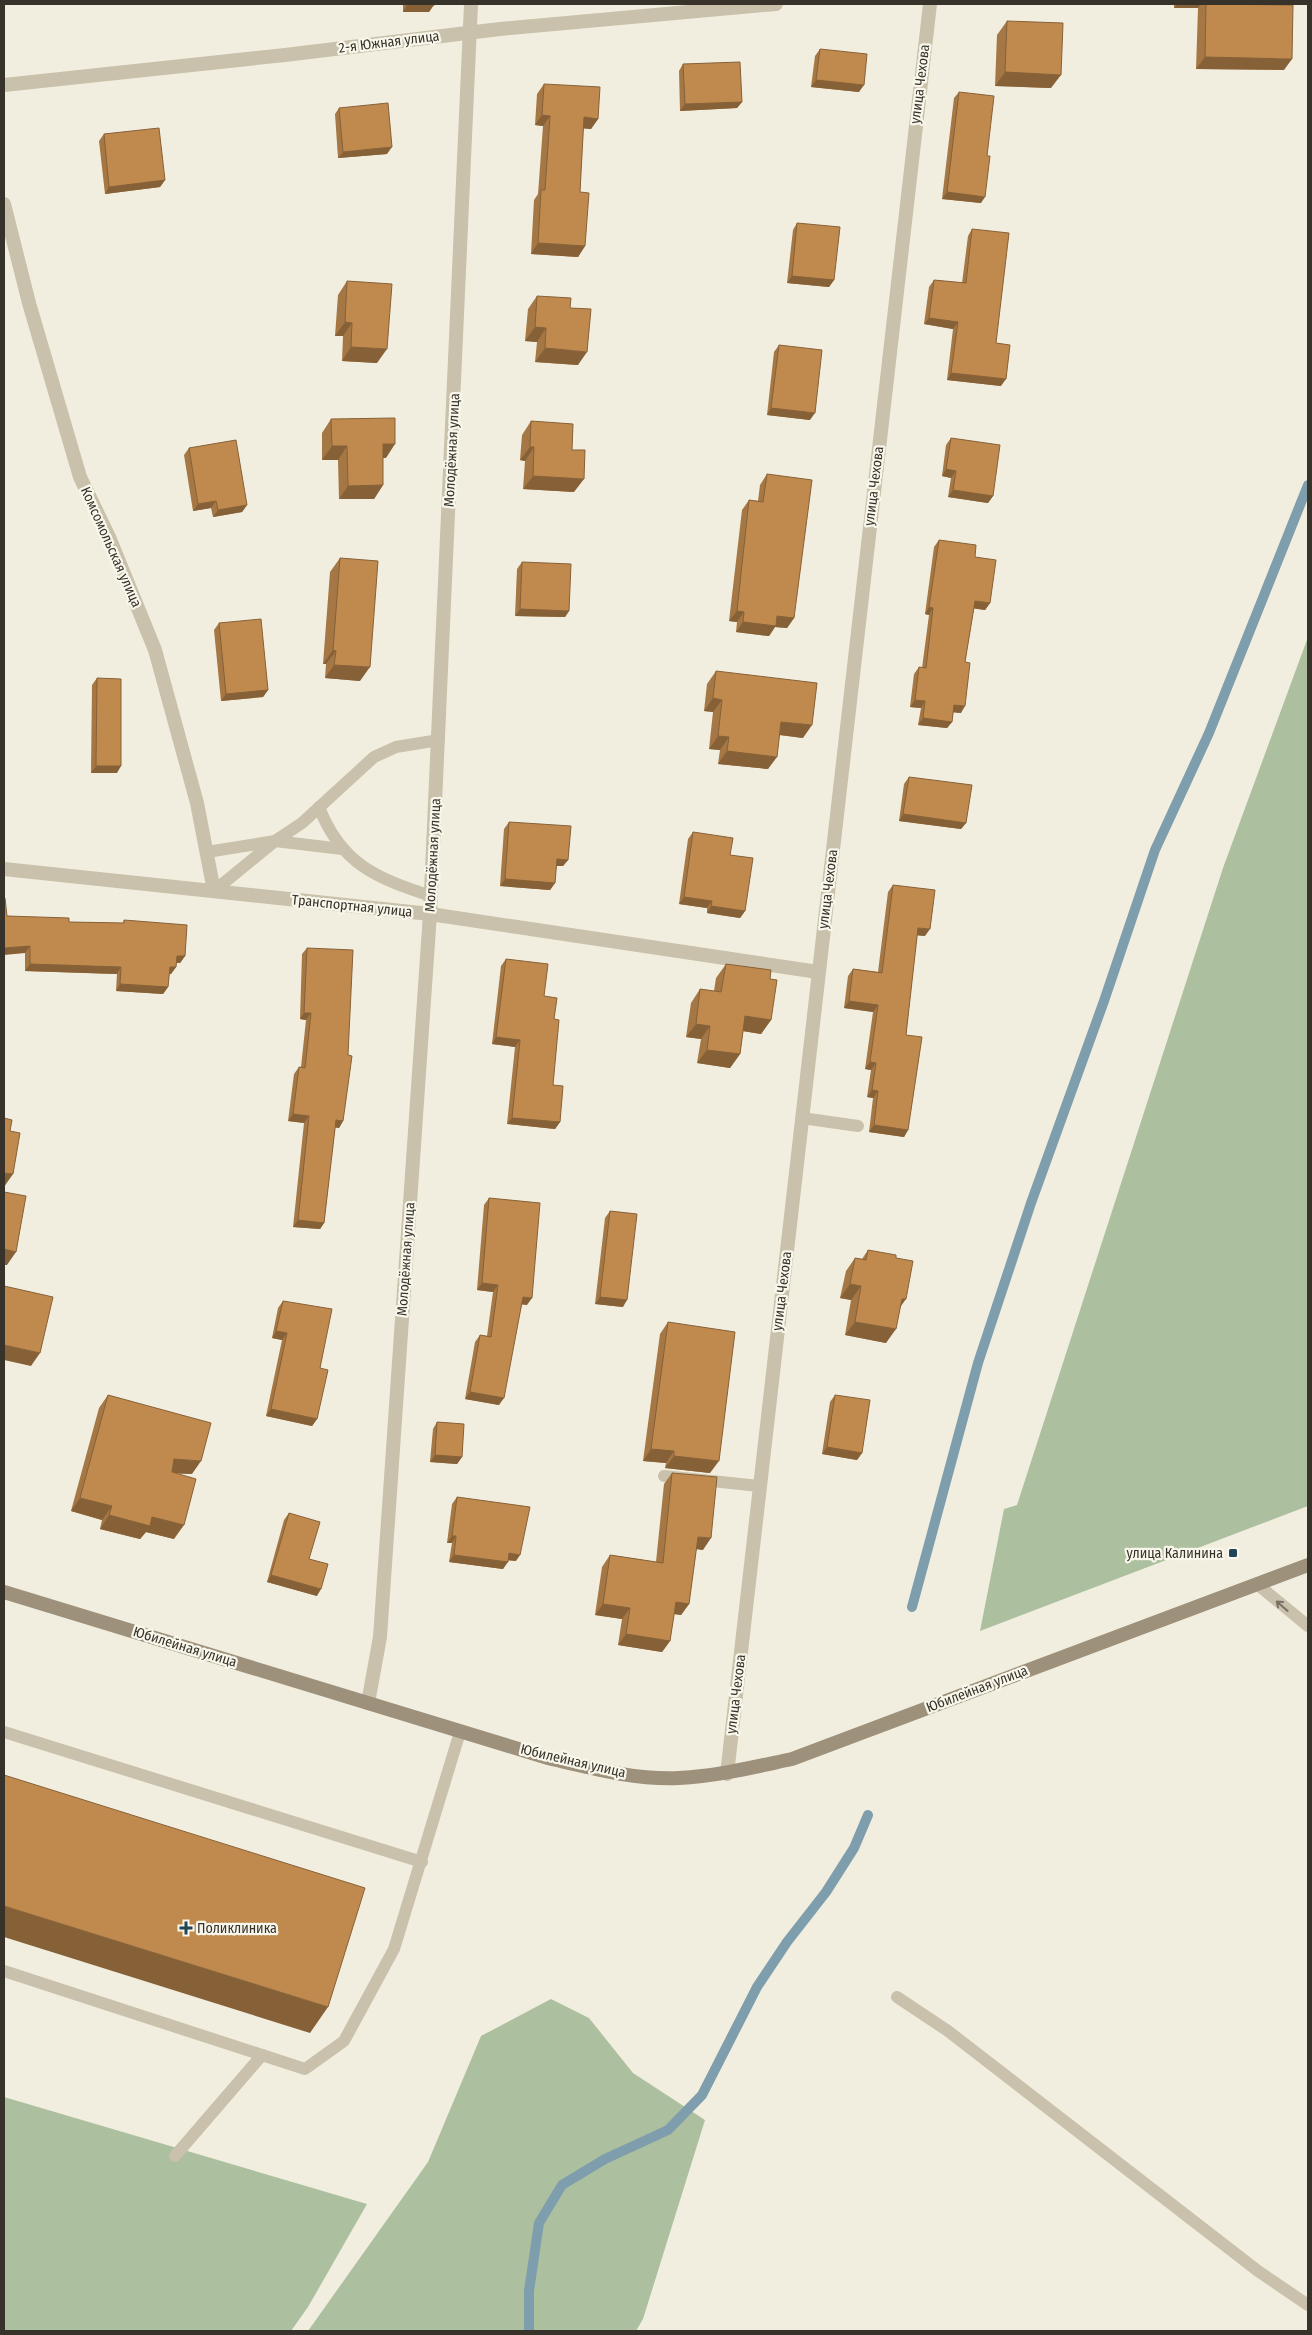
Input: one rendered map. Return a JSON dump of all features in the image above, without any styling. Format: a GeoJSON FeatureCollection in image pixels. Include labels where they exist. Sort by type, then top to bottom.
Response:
{"type":"FeatureCollection","features":[{"type":"Feature","properties":{"kind":"main road","name":"Юбилейная улица"},"geometry":{"type":"LineString","coordinates":[[4,1592],[548,1758],[617,1774],[678,1778],[727,1774],[792,1759],[1308,1565]]}},
{"type":"Feature","properties":{"kind":"street","name":"Молодёжная улица"},"geometry":{"type":"LineString","coordinates":[[368,1703],[380,1637],[430,914],[472,4]]}},
{"type":"Feature","properties":{"kind":"street","name":"2-я Южная улица"},"geometry":{"type":"LineString","coordinates":[[4,85],[285,55],[470,32],[776,4]]}},
{"type":"Feature","properties":{"kind":"street","name":"улица Чехова"},"geometry":{"type":"LineString","coordinates":[[727,1774],[930,4]]}},
{"type":"Feature","properties":{"kind":"street","name":"Комсомольская улица"},"geometry":{"type":"LineString","coordinates":[[4,204],[29,303],[80,477],[109,537],[154,650],[197,803],[214,891]]}},
{"type":"Feature","properties":{"kind":"street","name":"Транспортная улица"},"geometry":{"type":"LineString","coordinates":[[4,869],[430,914],[818,972]]}},
{"type":"Feature","properties":{"kind":"lane"},"geometry":{"type":"LineString","coordinates":[[214,891],[275,841],[302,823],[374,757],[396,746],[439,740]]}},
{"type":"Feature","properties":{"kind":"lane"},"geometry":{"type":"LineString","coordinates":[[318,807],[327,829],[342,849],[366,870],[388,882],[431,896]]}},
{"type":"Feature","properties":{"kind":"lane"},"geometry":{"type":"LineString","coordinates":[[207,852],[275,841],[342,849]]}},
{"type":"Feature","properties":{"kind":"lane"},"geometry":{"type":"LineString","coordinates":[[802,1118],[858,1126]]}},
{"type":"Feature","properties":{"kind":"lane"},"geometry":{"type":"LineString","coordinates":[[664,1476],[759,1486]]}},
{"type":"Feature","properties":{"kind":"lane"},"geometry":{"type":"LineString","coordinates":[[1257,1584],[1308,1626]]}},
{"type":"Feature","properties":{"kind":"lane"},"geometry":{"type":"LineString","coordinates":[[4,1732],[422,1862]]}},
{"type":"Feature","properties":{"kind":"lane"},"geometry":{"type":"LineString","coordinates":[[4,1971],[305,2069],[344,2042],[394,1949],[460,1732]]}},
{"type":"Feature","properties":{"kind":"lane"},"geometry":{"type":"LineString","coordinates":[[897,1997],[948,2031],[1258,2272],[1308,2306]]}},
{"type":"Feature","properties":{"kind":"lane"},"geometry":{"type":"LineString","coordinates":[[174,2156],[262,2055]]}},
{"type":"Feature","properties":{"kind":"green space"},"geometry":{"type":"Polygon","coordinates":[[[1308,637],[1308,1506],[980,1631],[1004,1509],[1017,1505],[1223,868],[1308,637]]]}},
{"type":"Feature","properties":{"kind":"green space"},"geometry":{"type":"Polygon","coordinates":[[[551,1999],[589,2018],[633,2073],[705,2120],[643,2319],[636,2331],[308,2331],[428,2162],[481,2036],[551,1999]]]}},
{"type":"Feature","properties":{"kind":"green space"},"geometry":{"type":"Polygon","coordinates":[[[4,2097],[367,2204],[308,2307],[291,2331],[4,2331],[4,2097]]]}},
{"type":"Feature","properties":{"kind":"building"},"geometry":{"type":"Polygon","coordinates":[[[434,4],[434,5],[407,5],[434,4]]]}},
{"type":"Feature","properties":{"kind":"building"},"geometry":{"type":"Polygon","coordinates":[[[1206,4],[1293,5],[1292,59],[1205,57],[1206,4]]]}},
{"type":"Feature","properties":{"kind":"building"},"geometry":{"type":"Polygon","coordinates":[[[1007,21],[1063,23],[1061,75],[1005,72],[1007,21]]]}},
{"type":"Feature","properties":{"kind":"building"},"geometry":{"type":"Polygon","coordinates":[[[820,49],[867,54],[864,85],[816,80],[820,49]]]}},
{"type":"Feature","properties":{"kind":"building"},"geometry":{"type":"Polygon","coordinates":[[[740,62],[742,102],[685,104],[683,64],[740,62]]]}},
{"type":"Feature","properties":{"kind":"building"},"geometry":{"type":"Polygon","coordinates":[[[544,84],[600,87],[598,119],[584,117],[580,192],[589,193],[585,246],[538,243],[541,190],[545,190],[550,116],[542,115],[544,84]]]}},
{"type":"Feature","properties":{"kind":"building"},"geometry":{"type":"Polygon","coordinates":[[[959,92],[994,96],[987,156],[990,156],[985,197],[947,192],[959,92]]]}},
{"type":"Feature","properties":{"kind":"building"},"geometry":{"type":"Polygon","coordinates":[[[388,103],[392,147],[343,152],[339,108],[388,103]]]}},
{"type":"Feature","properties":{"kind":"building"},"geometry":{"type":"Polygon","coordinates":[[[159,128],[165,180],[109,187],[104,134],[159,128]]]}},
{"type":"Feature","properties":{"kind":"building"},"geometry":{"type":"Polygon","coordinates":[[[797,223],[840,227],[834,280],[792,276],[797,223]]]}},
{"type":"Feature","properties":{"kind":"building"},"geometry":{"type":"Polygon","coordinates":[[[972,229],[1009,233],[996,343],[1010,345],[1006,379],[951,373],[958,322],[929,318],[934,280],[966,283],[972,229]]]}},
{"type":"Feature","properties":{"kind":"building"},"geometry":{"type":"Polygon","coordinates":[[[347,281],[392,284],[387,349],[351,347],[352,323],[345,322],[347,281]]]}},
{"type":"Feature","properties":{"kind":"building"},"geometry":{"type":"Polygon","coordinates":[[[537,296],[571,298],[570,308],[591,309],[587,352],[545,348],[546,328],[535,327],[537,296]]]}},
{"type":"Feature","properties":{"kind":"building"},"geometry":{"type":"Polygon","coordinates":[[[779,345],[822,350],[815,413],[771,408],[779,345]]]}},
{"type":"Feature","properties":{"kind":"building"},"geometry":{"type":"Polygon","coordinates":[[[395,418],[395,444],[383,444],[383,485],[348,486],[347,446],[332,446],[331,419],[395,418]]]}},
{"type":"Feature","properties":{"kind":"building"},"geometry":{"type":"Polygon","coordinates":[[[531,421],[573,424],[572,450],[585,450],[584,479],[533,476],[534,447],[530,447],[531,421]]]}},
{"type":"Feature","properties":{"kind":"building"},"geometry":{"type":"Polygon","coordinates":[[[951,438],[1000,445],[993,496],[953,490],[956,471],[946,469],[951,438]]]}},
{"type":"Feature","properties":{"kind":"building"},"geometry":{"type":"Polygon","coordinates":[[[236,440],[247,505],[218,510],[216,501],[198,504],[189,448],[236,440]]]}},
{"type":"Feature","properties":{"kind":"building"},"geometry":{"type":"Polygon","coordinates":[[[767,474],[812,480],[794,618],[777,616],[776,626],[743,622],[744,612],[737,611],[749,500],[763,502],[767,474]]]}},
{"type":"Feature","properties":{"kind":"building"},"geometry":{"type":"Polygon","coordinates":[[[939,540],[976,545],[975,557],[996,560],[990,603],[975,601],[965,662],[970,663],[965,706],[954,705],[952,722],[923,718],[925,701],[915,700],[919,667],[926,668],[933,608],[929,607],[939,540]]]}},
{"type":"Feature","properties":{"kind":"building"},"geometry":{"type":"Polygon","coordinates":[[[340,558],[378,561],[370,667],[334,665],[336,651],[333,650],[340,558]]]}},
{"type":"Feature","properties":{"kind":"building"},"geometry":{"type":"Polygon","coordinates":[[[522,562],[571,564],[569,611],[520,609],[522,562]]]}},
{"type":"Feature","properties":{"kind":"building"},"geometry":{"type":"Polygon","coordinates":[[[261,619],[268,690],[226,694],[219,623],[261,619]]]}},
{"type":"Feature","properties":{"kind":"building"},"geometry":{"type":"Polygon","coordinates":[[[716,671],[817,683],[812,725],[781,722],[777,757],[727,751],[729,737],[718,736],[722,700],[713,698],[716,671]]]}},
{"type":"Feature","properties":{"kind":"building"},"geometry":{"type":"Polygon","coordinates":[[[97,678],[121,679],[121,766],[96,766],[97,678]]]}},
{"type":"Feature","properties":{"kind":"building"},"geometry":{"type":"Polygon","coordinates":[[[909,777],[972,785],[966,823],[903,814],[909,777]]]}},
{"type":"Feature","properties":{"kind":"building"},"geometry":{"type":"Polygon","coordinates":[[[509,822],[571,826],[568,860],[557,859],[555,883],[505,879],[509,822]]]}},
{"type":"Feature","properties":{"kind":"building"},"geometry":{"type":"Polygon","coordinates":[[[693,832],[733,838],[730,855],[753,858],[745,911],[711,906],[712,901],[684,897],[693,832]]]}},
{"type":"Feature","properties":{"kind":"building"},"geometry":{"type":"Polygon","coordinates":[[[893,885],[935,890],[930,929],[918,928],[906,1035],[922,1037],[908,1130],[874,1125],[878,1091],[872,1090],[876,1063],[870,1062],[878,1005],[849,1001],[853,969],[882,973],[893,885]]]}},
{"type":"Feature","properties":{"kind":"building"},"geometry":{"type":"Polygon","coordinates":[[[4,898],[7,916],[69,918],[69,922],[124,923],[124,920],[187,925],[185,956],[177,956],[176,967],[170,967],[168,987],[120,984],[121,967],[30,964],[30,946],[4,948],[4,898]]]}},
{"type":"Feature","properties":{"kind":"building"},"geometry":{"type":"Polygon","coordinates":[[[307,948],[353,950],[348,1055],[352,1056],[343,1121],[336,1120],[324,1223],[298,1220],[309,1116],[293,1114],[299,1067],[305,1068],[311,1013],[304,1013],[307,948]]]}},
{"type":"Feature","properties":{"kind":"building"},"geometry":{"type":"Polygon","coordinates":[[[506,959],[548,964],[544,996],[557,998],[554,1019],[559,1020],[553,1085],[563,1086],[560,1122],[512,1118],[520,1040],[496,1037],[506,959]]]}},
{"type":"Feature","properties":{"kind":"building"},"geometry":{"type":"Polygon","coordinates":[[[726,964],[771,970],[770,979],[777,980],[771,1020],[745,1016],[740,1054],[707,1050],[710,1026],[696,1024],[700,989],[721,992],[726,964]]]}},
{"type":"Feature","properties":{"kind":"building"},"geometry":{"type":"Polygon","coordinates":[[[4,1118],[12,1120],[10,1131],[20,1133],[13,1174],[4,1173],[4,1118]]]}},
{"type":"Feature","properties":{"kind":"building"},"geometry":{"type":"Polygon","coordinates":[[[4,1192],[26,1196],[16,1252],[4,1249],[4,1192]]]}},
{"type":"Feature","properties":{"kind":"building"},"geometry":{"type":"Polygon","coordinates":[[[489,1198],[540,1203],[532,1298],[523,1297],[504,1398],[470,1392],[480,1335],[491,1337],[498,1285],[482,1283],[489,1198]]]}},
{"type":"Feature","properties":{"kind":"building"},"geometry":{"type":"Polygon","coordinates":[[[610,1211],[637,1214],[627,1300],[600,1297],[610,1211]]]}},
{"type":"Feature","properties":{"kind":"building"},"geometry":{"type":"Polygon","coordinates":[[[868,1250],[896,1255],[896,1258],[913,1261],[906,1299],[902,1299],[896,1329],[855,1322],[861,1286],[850,1284],[855,1258],[866,1260],[868,1250]]]}},
{"type":"Feature","properties":{"kind":"building"},"geometry":{"type":"Polygon","coordinates":[[[4,1286],[53,1297],[40,1353],[4,1345],[4,1286]]]}},
{"type":"Feature","properties":{"kind":"building"},"geometry":{"type":"Polygon","coordinates":[[[283,1301],[332,1309],[320,1368],[328,1370],[317,1419],[271,1409],[287,1333],[276,1331],[283,1301]]]}},
{"type":"Feature","properties":{"kind":"building"},"geometry":{"type":"Polygon","coordinates":[[[668,1322],[735,1332],[719,1461],[674,1456],[674,1451],[651,1449],[668,1322]]]}},
{"type":"Feature","properties":{"kind":"building"},"geometry":{"type":"Polygon","coordinates":[[[108,1395],[211,1423],[201,1461],[174,1459],[172,1472],[196,1479],[184,1525],[152,1517],[150,1526],[109,1515],[112,1506],[80,1498],[108,1395]]]}},
{"type":"Feature","properties":{"kind":"building"},"geometry":{"type":"Polygon","coordinates":[[[835,1395],[870,1400],[862,1453],[827,1447],[835,1395]]]}},
{"type":"Feature","properties":{"kind":"building"},"geometry":{"type":"Polygon","coordinates":[[[437,1422],[464,1424],[462,1457],[435,1455],[437,1422]]]}},
{"type":"Feature","properties":{"kind":"building"},"geometry":{"type":"Polygon","coordinates":[[[672,1473],[717,1477],[711,1538],[698,1537],[689,1604],[676,1602],[670,1641],[626,1634],[630,1608],[603,1604],[610,1555],[663,1563],[672,1473]]]}},
{"type":"Feature","properties":{"kind":"building"},"geometry":{"type":"Polygon","coordinates":[[[457,1497],[530,1507],[520,1555],[509,1553],[508,1562],[454,1555],[456,1536],[452,1536],[457,1497]]]}},
{"type":"Feature","properties":{"kind":"building"},"geometry":{"type":"Polygon","coordinates":[[[289,1513],[320,1522],[309,1559],[328,1564],[321,1589],[271,1575],[289,1513]]]}},
{"type":"Feature","properties":{"kind":"building"},"geometry":{"type":"Polygon","coordinates":[[[4,1775],[365,1888],[328,2007],[4,1906],[4,1775]]]}},
{"type":"Feature","properties":{"kind":"waterway"},"geometry":{"type":"LineString","coordinates":[[912,1607],[978,1363],[1031,1203],[1104,1001],[1155,850],[1209,733],[1308,485]]}},
{"type":"Feature","properties":{"kind":"waterway"},"geometry":{"type":"LineString","coordinates":[[529,2331],[529,2291],[539,2223],[562,2185],[605,2159],[668,2130],[702,2095],[757,1987],[787,1942],[826,1892],[854,1848],[868,1815]]}},
{"type":"Feature","properties":{"kind":"place","name":"улица Калинина"},"geometry":{"type":"Point","coordinates":[1233,1553]}},
{"type":"Feature","properties":{"kind":"place","name":"Поликлиника"},"geometry":{"type":"Point","coordinates":[186,1928]}}]}
